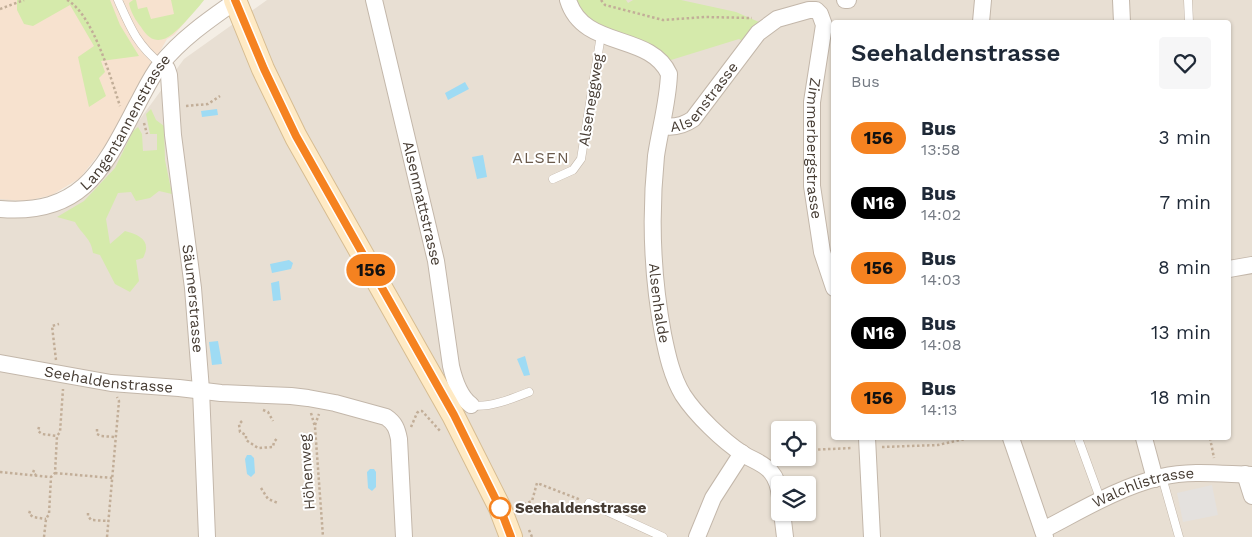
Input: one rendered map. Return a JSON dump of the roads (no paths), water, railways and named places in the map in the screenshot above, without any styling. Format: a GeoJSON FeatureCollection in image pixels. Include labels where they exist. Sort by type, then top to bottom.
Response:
{"type":"FeatureCollection","features":[{"type":"Feature","properties":{"kind":"main road"},"geometry":{"type":"LineString","coordinates":[[236,0],[264,69],[296,136],[454,415],[500,508],[511,537]]}},
{"type":"Feature","properties":{"kind":"street","name":"Langentannenstrasse"},"geometry":{"type":"LineString","coordinates":[[0,209],[40,209],[75,194],[92,180],[110,156],[161,64],[183,41],[236,0]]}},
{"type":"Feature","properties":{"kind":"street","name":"Alsenmattstrasse"},"geometry":{"type":"LineString","coordinates":[[374,0],[436,261],[451,366],[457,385],[471,404]]}},
{"type":"Feature","properties":{"kind":"street","name":"Alsenstrasse"},"geometry":{"type":"LineString","coordinates":[[568,0],[570,9],[592,31],[652,54],[664,64],[669,74],[662,126],[670,128],[681,126],[693,119],[758,33],[777,19],[809,10],[816,10]]}},
{"type":"Feature","properties":{"kind":"street"},"geometry":{"type":"LineString","coordinates":[[981,20],[982,0]]}},
{"type":"Feature","properties":{"kind":"street"},"geometry":{"type":"LineString","coordinates":[[1121,0],[1122,20]]}},
{"type":"Feature","properties":{"kind":"street","name":"Zimmerbergstrasse"},"geometry":{"type":"LineString","coordinates":[[816,10],[820,14],[824,25],[812,102],[812,186],[822,252],[831,279]]}},
{"type":"Feature","properties":{"kind":"street","name":"Säumerstrasse"},"geometry":{"type":"LineString","coordinates":[[161,64],[167,69],[169,75],[173,135],[192,288],[201,390],[207,537]]}},
{"type":"Feature","properties":{"kind":"street","name":"Alsenhalde"},"geometry":{"type":"LineString","coordinates":[[662,126],[652,203],[656,292],[666,348],[674,375],[683,395],[716,431],[742,453]]}},
{"type":"Feature","properties":{"kind":"street"},"geometry":{"type":"LineString","coordinates":[[1231,269],[1252,266]]}},
{"type":"Feature","properties":{"kind":"street","name":"Seehaldenstrasse"},"geometry":{"type":"LineString","coordinates":[[0,363],[122,385],[299,397],[378,414],[393,421],[399,439],[404,537]]}},
{"type":"Feature","properties":{"kind":"street"},"geometry":{"type":"LineString","coordinates":[[1012,440],[1044,534]]}},
{"type":"Feature","properties":{"kind":"street"},"geometry":{"type":"LineString","coordinates":[[1145,440],[1159,478]]}},
{"type":"Feature","properties":{"kind":"street"},"geometry":{"type":"LineString","coordinates":[[870,442],[872,537]]}},
{"type":"Feature","properties":{"kind":"street"},"geometry":{"type":"LineString","coordinates":[[698,537],[713,498],[742,453],[765,466],[773,476]]}},
{"type":"Feature","properties":{"kind":"street","name":"Walchlistrasse"},"geometry":{"type":"LineString","coordinates":[[1044,534],[1126,488],[1159,478],[1192,473],[1249,474]]}},
{"type":"Feature","properties":{"kind":"street"},"geometry":{"type":"LineString","coordinates":[[1249,474],[1252,496]]}},
{"type":"Feature","properties":{"kind":"street"},"geometry":{"type":"LineString","coordinates":[[783,521],[785,537]]}},
{"type":"Feature","properties":{"kind":"lane"},"geometry":{"type":"LineString","coordinates":[[118,0],[133,34],[148,54],[161,64]]}},
{"type":"Feature","properties":{"kind":"lane"},"geometry":{"type":"LineString","coordinates":[[1188,0],[1189,20]]}},
{"type":"Feature","properties":{"kind":"lane","name":"Alseneggweg"},"geometry":{"type":"LineString","coordinates":[[553,179],[573,170],[581,159],[601,35]]}},
{"type":"Feature","properties":{"kind":"lane"},"geometry":{"type":"LineString","coordinates":[[471,404],[484,406],[529,392]]}},
{"type":"Feature","properties":{"kind":"lane"},"geometry":{"type":"LineString","coordinates":[[1079,440],[1101,501]]}},
{"type":"Feature","properties":{"kind":"lane"},"geometry":{"type":"LineString","coordinates":[[1159,478],[1180,537]]}},
{"type":"Feature","properties":{"kind":"lane"},"geometry":{"type":"LineString","coordinates":[[589,503],[663,537]]}},
{"type":"Feature","properties":{"kind":"water"},"geometry":{"type":"Polygon","coordinates":[[[465,82],[469,89],[448,100],[445,93],[465,82]]]}},
{"type":"Feature","properties":{"kind":"water"},"geometry":{"type":"Polygon","coordinates":[[[217,109],[218,115],[202,117],[201,111],[217,109]]]}},
{"type":"Feature","properties":{"kind":"water"},"geometry":{"type":"Polygon","coordinates":[[[483,155],[487,177],[477,179],[472,157],[483,155]]]}},
{"type":"Feature","properties":{"kind":"water"},"geometry":{"type":"Polygon","coordinates":[[[289,260],[293,263],[291,269],[272,273],[270,264],[289,260]]]}},
{"type":"Feature","properties":{"kind":"water"},"geometry":{"type":"Polygon","coordinates":[[[279,281],[281,300],[273,301],[271,283],[279,281]]]}},
{"type":"Feature","properties":{"kind":"water"},"geometry":{"type":"Polygon","coordinates":[[[218,341],[222,364],[212,365],[209,342],[218,341]]]}},
{"type":"Feature","properties":{"kind":"water"},"geometry":{"type":"Polygon","coordinates":[[[525,356],[530,375],[524,376],[517,359],[525,356]]]}},
{"type":"Feature","properties":{"kind":"water"},"geometry":{"type":"Polygon","coordinates":[[[247,455],[251,455],[254,458],[255,473],[251,477],[247,474],[245,459],[247,455]]]}},
{"type":"Feature","properties":{"kind":"water"},"geometry":{"type":"Polygon","coordinates":[[[370,469],[374,469],[376,472],[376,487],[372,491],[368,488],[367,472],[370,469]]]}},
{"type":"Feature","properties":{"kind":"place","name":"Seehaldenstrasse"},"geometry":{"type":"Point","coordinates":[500,508]}},
{"type":"Feature","properties":{"kind":"district","name":"ALSEN"},"geometry":{"type":"Point","coordinates":[541,157]}}]}
